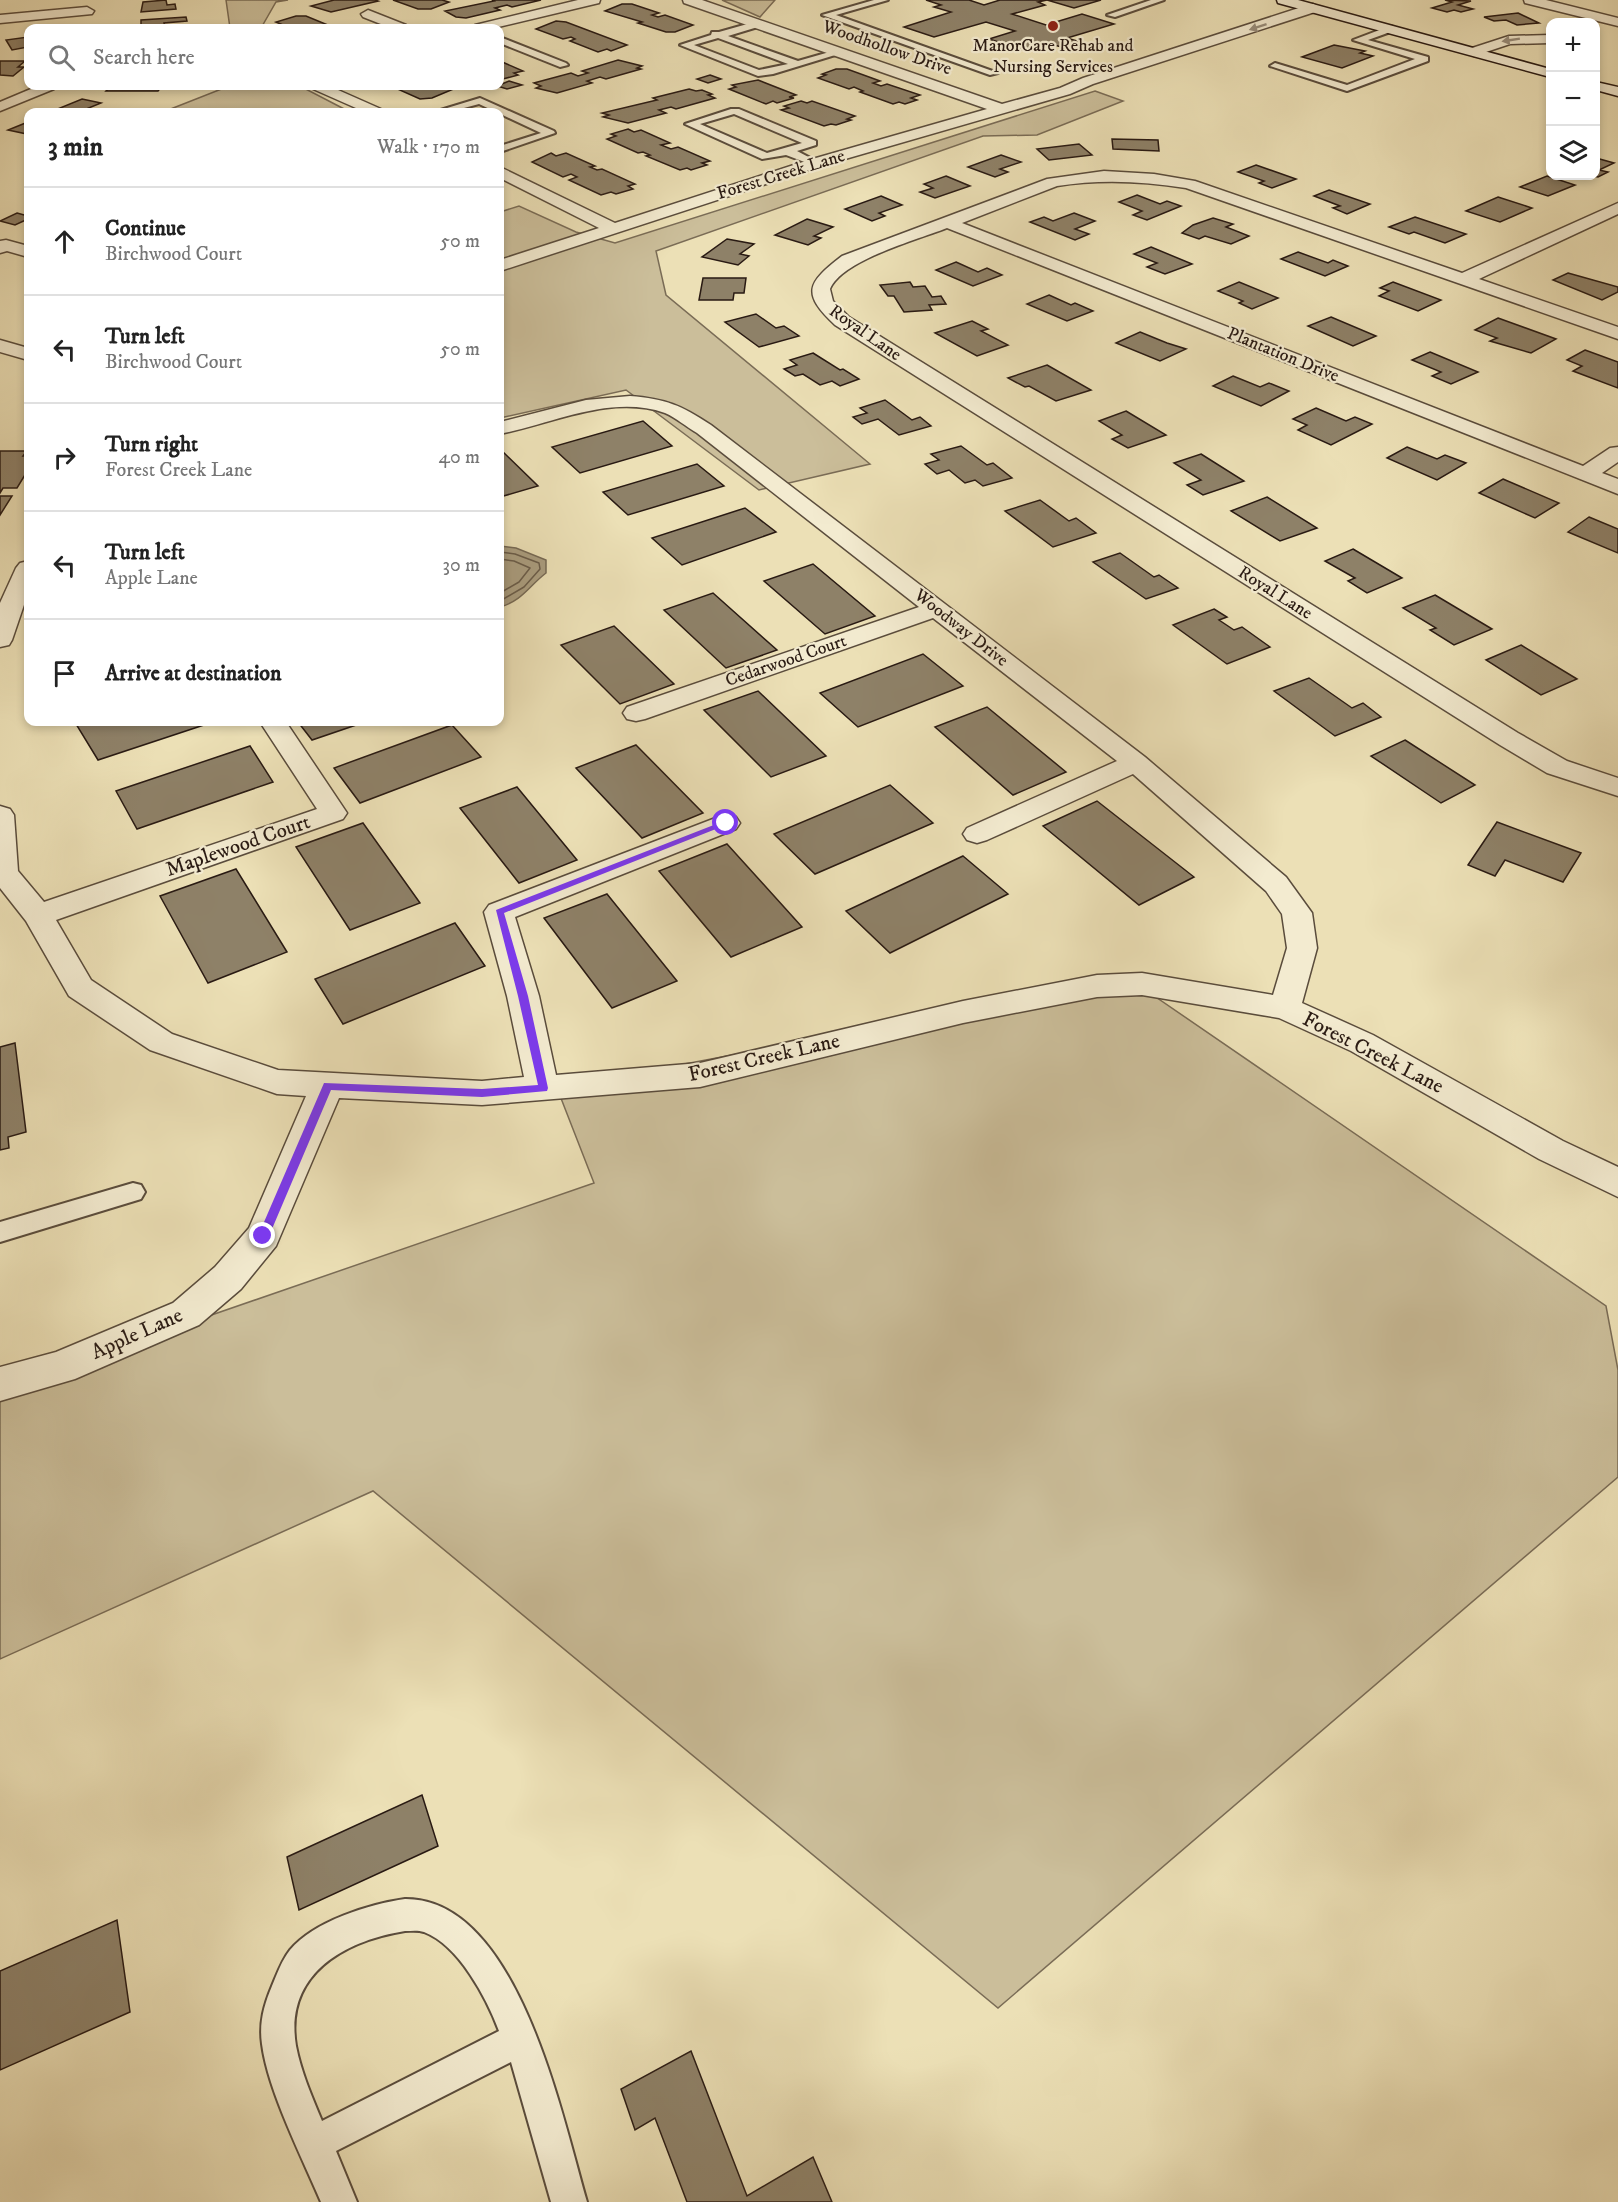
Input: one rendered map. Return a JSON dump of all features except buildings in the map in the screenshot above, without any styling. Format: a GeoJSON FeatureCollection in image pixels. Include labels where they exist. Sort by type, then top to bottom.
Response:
{"type":"FeatureCollection","features":[{"type":"Feature","properties":{"kind":"street"},"geometry":{"type":"LineString","coordinates":[[496,24],[594,0]]}},
{"type":"Feature","properties":{"kind":"street","name":"Woodhollow Drive"},"geometry":{"type":"LineString","coordinates":[[689,0],[1004,110]]}},
{"type":"Feature","properties":{"kind":"street"},"geometry":{"type":"LineString","coordinates":[[1283,0],[1546,72]]}},
{"type":"Feature","properties":{"kind":"street"},"geometry":{"type":"LineString","coordinates":[[1530,0],[1617,21]]}},
{"type":"Feature","properties":{"kind":"street"},"geometry":{"type":"LineString","coordinates":[[0,19],[88,6],[88,24]]}},
{"type":"Feature","properties":{"kind":"street","name":"Forest Creek Lane"},"geometry":{"type":"LineString","coordinates":[[504,265],[815,163],[1065,91],[1088,81],[1313,8]]}},
{"type":"Feature","properties":{"kind":"street"},"geometry":{"type":"LineString","coordinates":[[368,14],[392,24]]}},
{"type":"Feature","properties":{"kind":"street","name":"Forest Creek Lane"},"geometry":{"type":"LineString","coordinates":[[1065,91],[1147,77],[1335,14]]}},
{"type":"Feature","properties":{"kind":"street"},"geometry":{"type":"LineString","coordinates":[[1600,28],[1617,21]]}},
{"type":"Feature","properties":{"kind":"street"},"geometry":{"type":"LineString","coordinates":[[1474,52],[1509,40],[1546,39]]}},
{"type":"Feature","properties":{"kind":"street"},"geometry":{"type":"LineString","coordinates":[[1600,87],[1618,92]]}},
{"type":"Feature","properties":{"kind":"street"},"geometry":{"type":"LineString","coordinates":[[0,107],[40,90]]}},
{"type":"Feature","properties":{"kind":"street"},"geometry":{"type":"LineString","coordinates":[[327,90],[367,108]]}},
{"type":"Feature","properties":{"kind":"street"},"geometry":{"type":"LineString","coordinates":[[504,174],[612,228]]}},
{"type":"Feature","properties":{"kind":"street","name":"Royal Lane"},"geometry":{"type":"LineString","coordinates":[[1618,333],[1189,184],[1152,177],[1090,176],[1053,182],[848,260],[825,277],[820,293],[825,307],[852,327],[1509,739],[1557,767],[1618,787]]}},
{"type":"Feature","properties":{"kind":"street"},"geometry":{"type":"LineString","coordinates":[[1464,279],[1618,208]]}},
{"type":"Feature","properties":{"kind":"street","name":"Plantation Drive"},"geometry":{"type":"LineString","coordinates":[[948,223],[1618,487]]}},
{"type":"Feature","properties":{"kind":"street"},"geometry":{"type":"LineString","coordinates":[[0,248],[6,245],[24,251]]}},
{"type":"Feature","properties":{"kind":"street"},"geometry":{"type":"LineString","coordinates":[[0,346],[24,353]]}},
{"type":"Feature","properties":{"kind":"street","name":"Woodway Drive"},"geometry":{"type":"LineString","coordinates":[[504,427],[612,401],[633,400],[674,409],[704,429],[1136,763],[1276,884],[1297,913],[1302,948],[1285,1008]]}},
{"type":"Feature","properties":{"kind":"street"},"geometry":{"type":"LineString","coordinates":[[1585,474],[1618,453]]}},
{"type":"Feature","properties":{"kind":"street"},"geometry":{"type":"LineString","coordinates":[[0,640],[16,580]]}},
{"type":"Feature","properties":{"kind":"street","name":"Cedarwood Court"},"geometry":{"type":"LineString","coordinates":[[636,713],[935,609]]}},
{"type":"Feature","properties":{"kind":"street","name":"Maplewood Court"},"geometry":{"type":"LineString","coordinates":[[38,915],[333,813],[276,726]]}},
{"type":"Feature","properties":{"kind":"street"},"geometry":{"type":"LineString","coordinates":[[977,834],[1136,763]]}},
{"type":"Feature","properties":{"kind":"street","name":"Forest Creek Lane"},"geometry":{"type":"LineString","coordinates":[[0,815],[2,874],[38,915],[80,988],[161,1042],[277,1082],[482,1093],[700,1075],[963,1012],[1097,986],[1142,984],[1285,1008],[1362,1043],[1551,1150],[1618,1183]]}},
{"type":"Feature","properties":{"kind":"street"},"geometry":{"type":"LineString","coordinates":[[543,1088],[523,996],[499,912],[726,823]]}},
{"type":"Feature","properties":{"kind":"street","name":"Apple Lane"},"geometry":{"type":"LineString","coordinates":[[0,1384],[62,1367],[186,1314],[228,1278],[263,1236],[327,1086]]}},
{"type":"Feature","properties":{"kind":"lane"},"geometry":{"type":"LineString","coordinates":[[884,0],[827,15],[993,73]]}},
{"type":"Feature","properties":{"kind":"lane"},"geometry":{"type":"LineString","coordinates":[[1112,15],[1160,0]]}},
{"type":"Feature","properties":{"kind":"lane"},"geometry":{"type":"LineString","coordinates":[[758,24],[715,34],[685,45],[758,73],[770,72],[840,52]]}},
{"type":"Feature","properties":{"kind":"lane"},"geometry":{"type":"LineString","coordinates":[[1275,66],[1347,88],[1425,59],[1358,40],[1390,29]]}},
{"type":"Feature","properties":{"kind":"lane"},"geometry":{"type":"LineString","coordinates":[[715,34],[797,64]]}},
{"type":"Feature","properties":{"kind":"lane"},"geometry":{"type":"LineString","coordinates":[[504,42],[563,65]]}},
{"type":"Feature","properties":{"kind":"lane"},"geometry":{"type":"LineString","coordinates":[[454,108],[480,101],[495,108]]}},
{"type":"Feature","properties":{"kind":"lane"},"geometry":{"type":"LineString","coordinates":[[788,151],[812,143],[735,111],[690,124],[766,157],[788,151],[815,163]]}},
{"type":"Feature","properties":{"kind":"lane"},"geometry":{"type":"LineString","coordinates":[[504,112],[550,133],[504,148]]}},
{"type":"Feature","properties":{"kind":"lane"},"geometry":{"type":"LineString","coordinates":[[0,1232],[133,1192]]}},
{"type":"Feature","properties":{"kind":"lane"},"geometry":{"type":"LineString","coordinates":[[339,2202],[279,2048],[280,2006],[302,1960],[345,1932],[390,1917],[420,1915],[450,1929],[479,1959],[520,2039],[569,2202]]}},
{"type":"Feature","properties":{"kind":"lane"},"geometry":{"type":"LineString","coordinates":[[315,2143],[520,2039]]}},
{"type":"Feature","properties":{"kind":"shaded area"},"geometry":{"type":"Polygon","coordinates":[[[226,0],[288,0],[276,2],[263,24],[229,24],[226,0]]]}},
{"type":"Feature","properties":{"kind":"shaded area"},"geometry":{"type":"Polygon","coordinates":[[[722,0],[775,0],[760,17],[722,0]]]}},
{"type":"Feature","properties":{"kind":"shaded area"},"geometry":{"type":"Polygon","coordinates":[[[219,90],[308,90],[342,108],[173,108],[219,90]]]}},
{"type":"Feature","properties":{"kind":"shaded area"},"geometry":{"type":"Polygon","coordinates":[[[1095,91],[1123,101],[1037,135],[983,136],[656,251],[666,295],[870,464],[759,490],[626,390],[504,417],[504,211],[519,206],[576,232],[615,243],[1095,91]]]}},
{"type":"Feature","properties":{"kind":"shaded area"},"geometry":{"type":"Polygon","coordinates":[[[1131,980],[1606,1306],[1618,1370],[1618,1477],[998,2008],[373,1491],[0,1659],[0,1388],[594,1183],[557,1088],[1131,980]]]}},
{"type":"Feature","properties":{"kind":"water"},"geometry":{"type":"Polygon","coordinates":[[[504,546],[516,548],[546,560],[546,573],[520,597],[504,606],[504,546]]]}},
{"type":"Feature","properties":{"kind":"place","name":"ManorCare Rehab and Nursing Services"},"geometry":{"type":"Point","coordinates":[1053,26]}},
{"type":"Feature","properties":{"kind":"route"},"geometry":{"type":"LineString","coordinates":[[263,1236],[327,1086],[482,1093],[543,1088],[523,996],[499,912],[726,823]]}}]}
